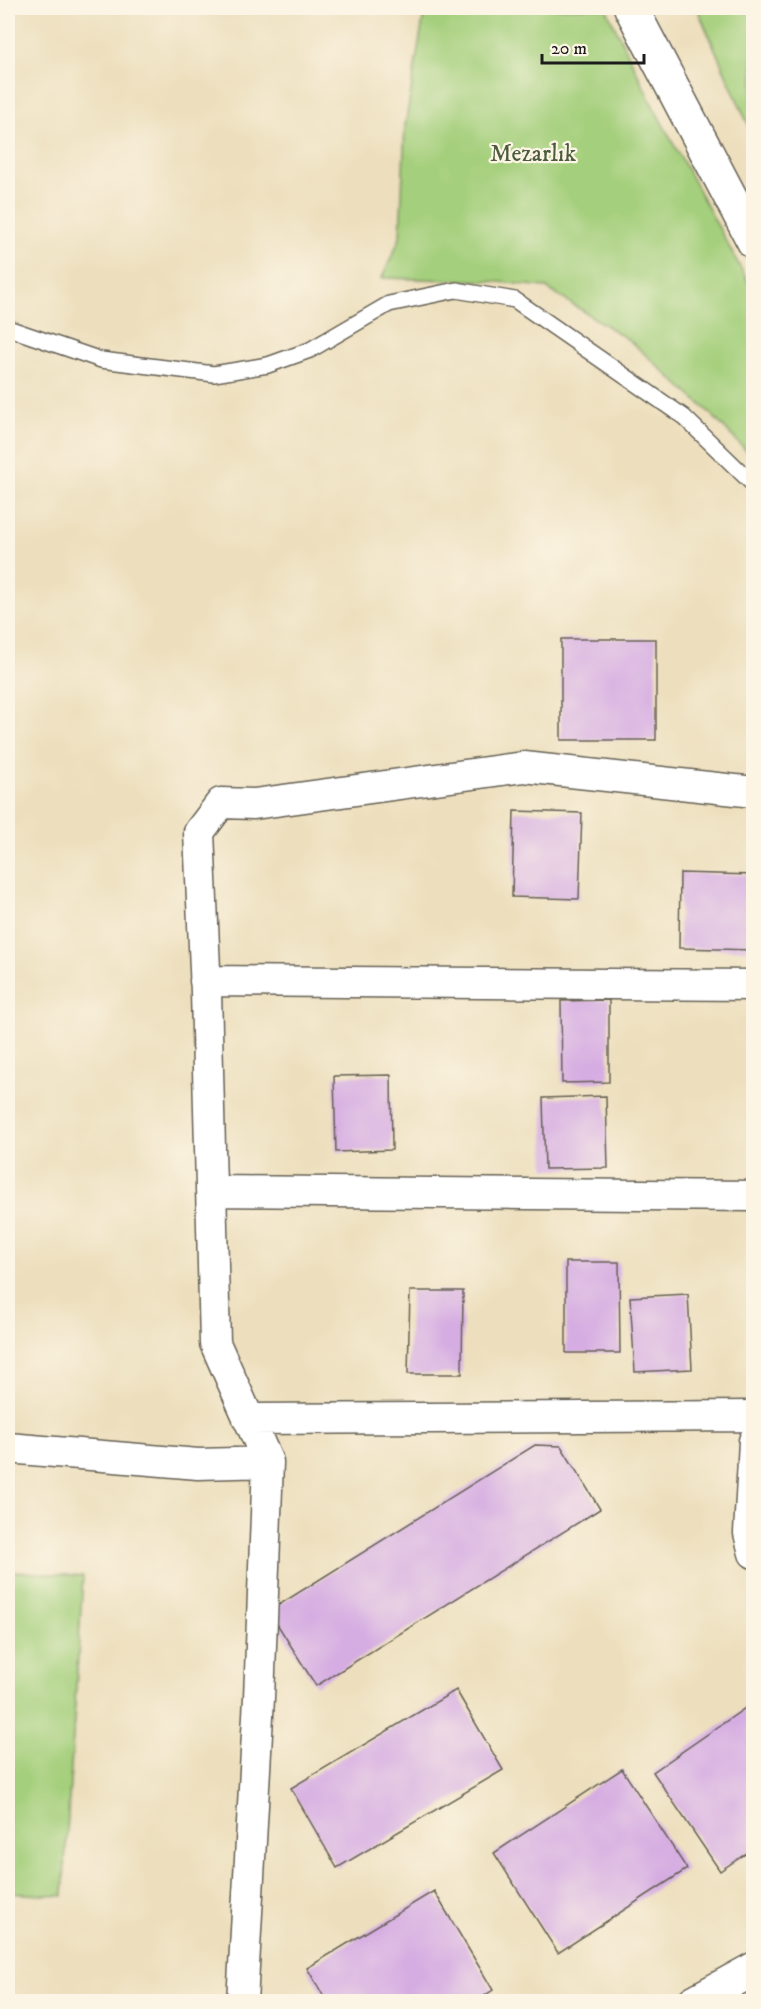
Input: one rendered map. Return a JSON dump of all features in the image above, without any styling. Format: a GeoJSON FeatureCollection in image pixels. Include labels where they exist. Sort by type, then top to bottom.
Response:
{"type":"FeatureCollection","features":[{"type":"Feature","properties":{"kind":"street"},"geometry":{"type":"LineString","coordinates":[[631,8],[753,242]]}},
{"type":"Feature","properties":{"kind":"street"},"geometry":{"type":"LineString","coordinates":[[242,2001],[259,1698],[268,1462],[215,1343],[206,981],[199,832],[221,803],[254,804],[524,767],[753,792]]}},
{"type":"Feature","properties":{"kind":"street"},"geometry":{"type":"LineString","coordinates":[[206,981],[753,984]]}},
{"type":"Feature","properties":{"kind":"street"},"geometry":{"type":"LineString","coordinates":[[211,1191],[753,1196]]}},
{"type":"Feature","properties":{"kind":"street"},"geometry":{"type":"LineString","coordinates":[[248,1419],[753,1416]]}},
{"type":"Feature","properties":{"kind":"street"},"geometry":{"type":"LineString","coordinates":[[753,1441],[749,1533],[753,1553]]}},
{"type":"Feature","properties":{"kind":"street"},"geometry":{"type":"LineString","coordinates":[[8,1448],[198,1464],[268,1462]]}},
{"type":"Feature","properties":{"kind":"street"},"geometry":{"type":"LineString","coordinates":[[694,2001],[753,1969]]}},
{"type":"Feature","properties":{"kind":"lane"},"geometry":{"type":"LineString","coordinates":[[8,328],[101,360],[214,374],[267,365],[310,350],[389,304],[456,290],[515,300],[684,417],[753,485]]}},
{"type":"Feature","properties":{"kind":"green space","name":"Mezarlık"},"geometry":{"type":"Polygon","coordinates":[[[425,8],[606,8],[653,106],[753,291],[753,458],[709,412],[629,340],[545,287],[490,281],[382,278],[400,238],[405,126],[425,8]]]}},
{"type":"Feature","properties":{"kind":"green space"},"geometry":{"type":"Polygon","coordinates":[[[697,8],[753,8],[753,136],[697,8]]]}},
{"type":"Feature","properties":{"kind":"green space"},"geometry":{"type":"Polygon","coordinates":[[[8,1571],[83,1576],[63,1896],[8,1893],[8,1571]]]}},
{"type":"Feature","properties":{"kind":"building"},"geometry":{"type":"Polygon","coordinates":[[[561,639],[656,639],[656,740],[561,740],[561,639]]]}},
{"type":"Feature","properties":{"kind":"building"},"geometry":{"type":"Polygon","coordinates":[[[514,811],[582,813],[579,899],[512,897],[514,811]]]}},
{"type":"Feature","properties":{"kind":"building"},"geometry":{"type":"Polygon","coordinates":[[[680,873],[754,875],[754,950],[679,948],[680,873]]]}},
{"type":"Feature","properties":{"kind":"building"},"geometry":{"type":"Polygon","coordinates":[[[609,1000],[609,1082],[562,1083],[561,1001],[609,1000]]]}},
{"type":"Feature","properties":{"kind":"building"},"geometry":{"type":"Polygon","coordinates":[[[391,1075],[392,1150],[336,1152],[334,1076],[391,1075]]]}},
{"type":"Feature","properties":{"kind":"building"},"geometry":{"type":"Polygon","coordinates":[[[606,1096],[608,1168],[545,1169],[543,1098],[606,1096]]]}},
{"type":"Feature","properties":{"kind":"building"},"geometry":{"type":"Polygon","coordinates":[[[566,1262],[619,1262],[620,1353],[566,1353],[566,1262]]]}},
{"type":"Feature","properties":{"kind":"building"},"geometry":{"type":"Polygon","coordinates":[[[410,1291],[463,1291],[462,1374],[408,1374],[410,1291]]]}},
{"type":"Feature","properties":{"kind":"building"},"geometry":{"type":"Polygon","coordinates":[[[688,1294],[692,1369],[635,1372],[630,1297],[688,1294]]]}},
{"type":"Feature","properties":{"kind":"building"},"geometry":{"type":"Polygon","coordinates":[[[535,1445],[561,1446],[600,1509],[316,1686],[269,1611],[535,1445]]]}},
{"type":"Feature","properties":{"kind":"building"},"geometry":{"type":"Polygon","coordinates":[[[456,1690],[503,1770],[337,1868],[291,1788],[456,1690]]]}},
{"type":"Feature","properties":{"kind":"building"},"geometry":{"type":"Polygon","coordinates":[[[754,1702],[754,1848],[720,1871],[653,1772],[754,1702]]]}},
{"type":"Feature","properties":{"kind":"building"},"geometry":{"type":"Polygon","coordinates":[[[622,1769],[687,1869],[558,1953],[494,1853],[622,1769]]]}},
{"type":"Feature","properties":{"kind":"building"},"geometry":{"type":"Polygon","coordinates":[[[434,1891],[493,1990],[475,2002],[327,2002],[307,1968],[434,1891]]]}}]}
